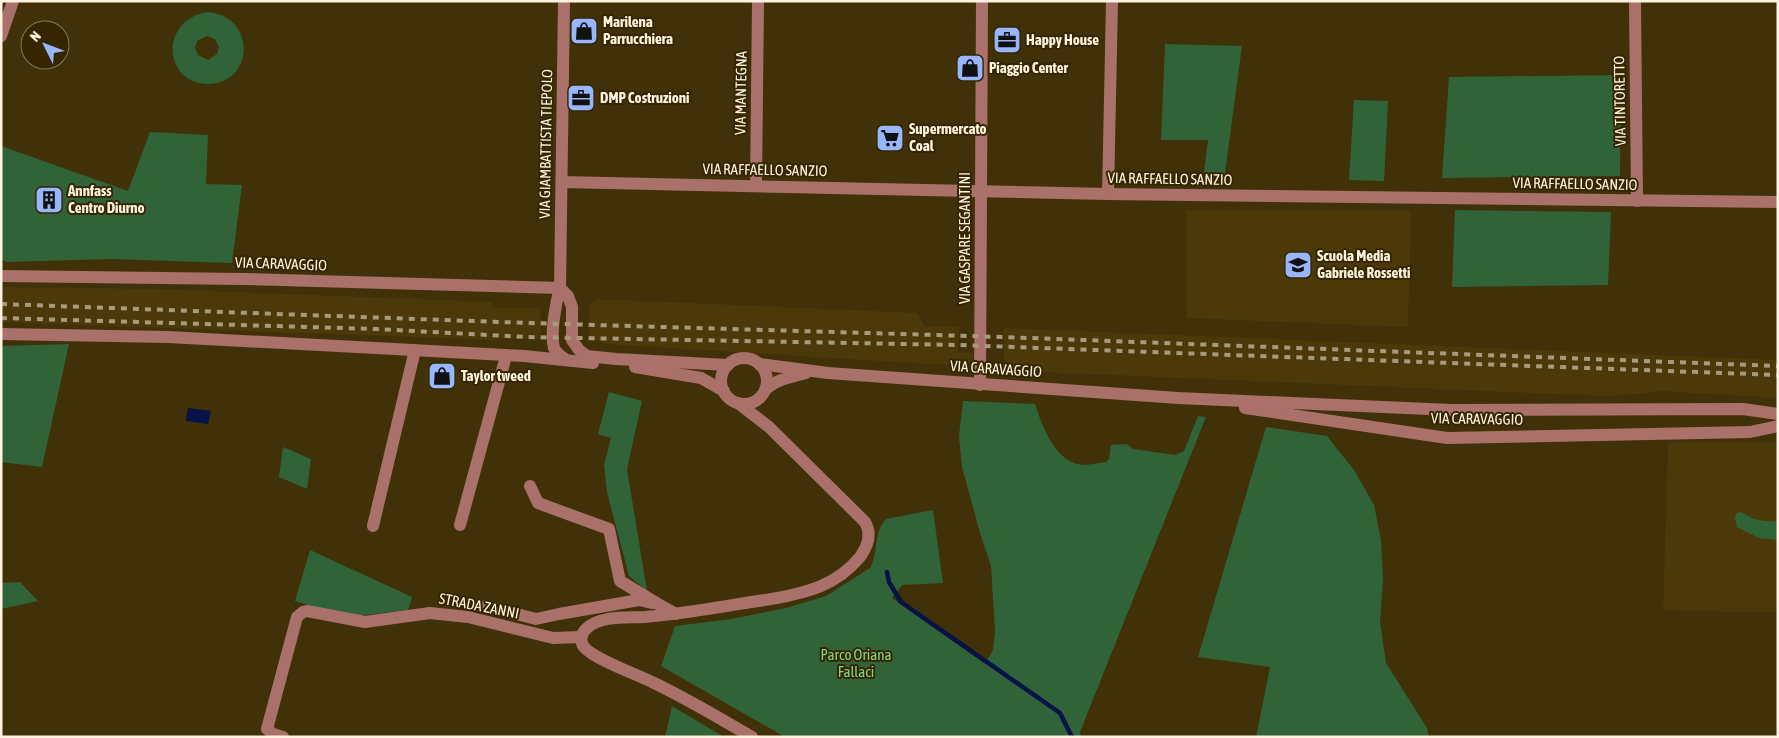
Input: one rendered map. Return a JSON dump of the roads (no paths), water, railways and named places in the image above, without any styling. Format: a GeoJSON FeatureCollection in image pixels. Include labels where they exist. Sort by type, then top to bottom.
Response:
{"type":"FeatureCollection","features":[{"type":"Feature","properties":{"kind":"street"},"geometry":{"type":"LineString","coordinates":[[1,36],[13,1]]}},
{"type":"Feature","properties":{"kind":"street","name":"VIA GIAMBATTISTA TIEPOLO"},"geometry":{"type":"LineString","coordinates":[[560,288],[564,1]]}},
{"type":"Feature","properties":{"kind":"street","name":"VIA MANTEGNA"},"geometry":{"type":"LineString","coordinates":[[756,186],[758,1]]}},
{"type":"Feature","properties":{"kind":"street","name":"VIA GASPARE SEGANTINI"},"geometry":{"type":"LineString","coordinates":[[980,385],[982,1]]}},
{"type":"Feature","properties":{"kind":"street"},"geometry":{"type":"LineString","coordinates":[[1108,194],[1112,1]]}},
{"type":"Feature","properties":{"kind":"street","name":"VIA TINTORETTO"},"geometry":{"type":"LineString","coordinates":[[1635,1],[1637,201]]}},
{"type":"Feature","properties":{"kind":"street","name":"VIA RAFFAELLO SANZIO"},"geometry":{"type":"LineString","coordinates":[[562,182],[1108,194],[1778,202]]}},
{"type":"Feature","properties":{"kind":"street","name":"VIA CARAVAGGIO"},"geometry":{"type":"LineString","coordinates":[[1,276],[243,279],[560,288]]}},
{"type":"Feature","properties":{"kind":"street"},"geometry":{"type":"LineString","coordinates":[[560,288],[568,296],[572,308],[572,340],[561,356],[554,346],[554,309],[560,288]]}},
{"type":"Feature","properties":{"kind":"street"},"geometry":{"type":"LineString","coordinates":[[1,334],[168,336],[542,358],[561,356],[701,378],[724,391],[732,401],[738,403],[751,403],[764,393]]}},
{"type":"Feature","properties":{"kind":"street"},"geometry":{"type":"LineString","coordinates":[[572,340],[579,350],[587,356],[728,365],[740,359],[747,359],[759,364],[766,376],[761,407],[769,427]]}},
{"type":"Feature","properties":{"kind":"street"},"geometry":{"type":"LineString","coordinates":[[373,526],[415,350]]}},
{"type":"Feature","properties":{"kind":"street"},"geometry":{"type":"LineString","coordinates":[[460,525],[506,356]]}},
{"type":"Feature","properties":{"kind":"street","name":"VIA CARAVAGGIO"},"geometry":{"type":"LineString","coordinates":[[759,364],[813,372],[1178,398],[1451,410],[1743,410],[1778,414]]}},
{"type":"Feature","properties":{"kind":"street"},"geometry":{"type":"LineString","coordinates":[[724,391],[722,378],[728,365]]}},
{"type":"Feature","properties":{"kind":"street","name":"VIA CARAVAGGIO"},"geometry":{"type":"LineString","coordinates":[[764,393],[771,385],[779,381],[813,372]]}},
{"type":"Feature","properties":{"kind":"street","name":"VIA CARAVAGGIO"},"geometry":{"type":"LineString","coordinates":[[1178,398],[1447,438],[1750,432],[1778,426]]}},
{"type":"Feature","properties":{"kind":"street"},"geometry":{"type":"LineString","coordinates":[[738,403],[769,427],[866,522],[869,532],[866,548],[850,567],[821,586],[782,597],[676,614],[601,620],[586,628],[581,637],[584,648],[595,656],[653,682],[752,737]]}},
{"type":"Feature","properties":{"kind":"street","name":"STRADA ZANNI"},"geometry":{"type":"LineString","coordinates":[[530,486],[538,503],[609,529],[620,581],[676,614]]}},
{"type":"Feature","properties":{"kind":"street","name":"STRADA ZANNI"},"geometry":{"type":"LineString","coordinates":[[486,606],[536,619],[638,600],[658,604]]}},
{"type":"Feature","properties":{"kind":"street","name":"STRADA ZANNI"},"geometry":{"type":"LineString","coordinates":[[283,737],[273,734],[268,729],[297,617],[302,612],[307,611],[365,622],[430,612],[468,617],[553,638],[581,637]]}},
{"type":"Feature","properties":{"kind":"waterway"},"geometry":{"type":"LineString","coordinates":[[887,572],[889,582],[901,602],[1060,713],[1072,737]]}},
{"type":"Feature","properties":{"kind":"railway"},"geometry":{"type":"LineString","coordinates":[[1,304],[528,323],[1003,337],[1778,366]]}},
{"type":"Feature","properties":{"kind":"railway"},"geometry":{"type":"LineString","coordinates":[[1,318],[376,329],[526,337],[959,345],[1778,375]]}},
{"type":"Feature","properties":{"kind":"place","name":"Marilena Parrucchiera"},"geometry":{"type":"Point","coordinates":[584,31]}},
{"type":"Feature","properties":{"kind":"place","name":"Happy House"},"geometry":{"type":"Point","coordinates":[1007,40]}},
{"type":"Feature","properties":{"kind":"place","name":"Piaggio Center"},"geometry":{"type":"Point","coordinates":[970,68]}},
{"type":"Feature","properties":{"kind":"place","name":"DMP Costruzioni"},"geometry":{"type":"Point","coordinates":[581,98]}},
{"type":"Feature","properties":{"kind":"place","name":"Supermercato Coal"},"geometry":{"type":"Point","coordinates":[890,138]}},
{"type":"Feature","properties":{"kind":"place","name":"Annfass Centro Diurno"},"geometry":{"type":"Point","coordinates":[49,200]}},
{"type":"Feature","properties":{"kind":"place","name":"Scuola Media Gabriele Rossetti"},"geometry":{"type":"Point","coordinates":[1298,265]}},
{"type":"Feature","properties":{"kind":"place","name":"Taylor tweed"},"geometry":{"type":"Point","coordinates":[442,376]}},
{"type":"Feature","properties":{"kind":"park label","name":"Parco Oriana Fallaci"},"geometry":{"type":"Point","coordinates":[856,664]}}]}
